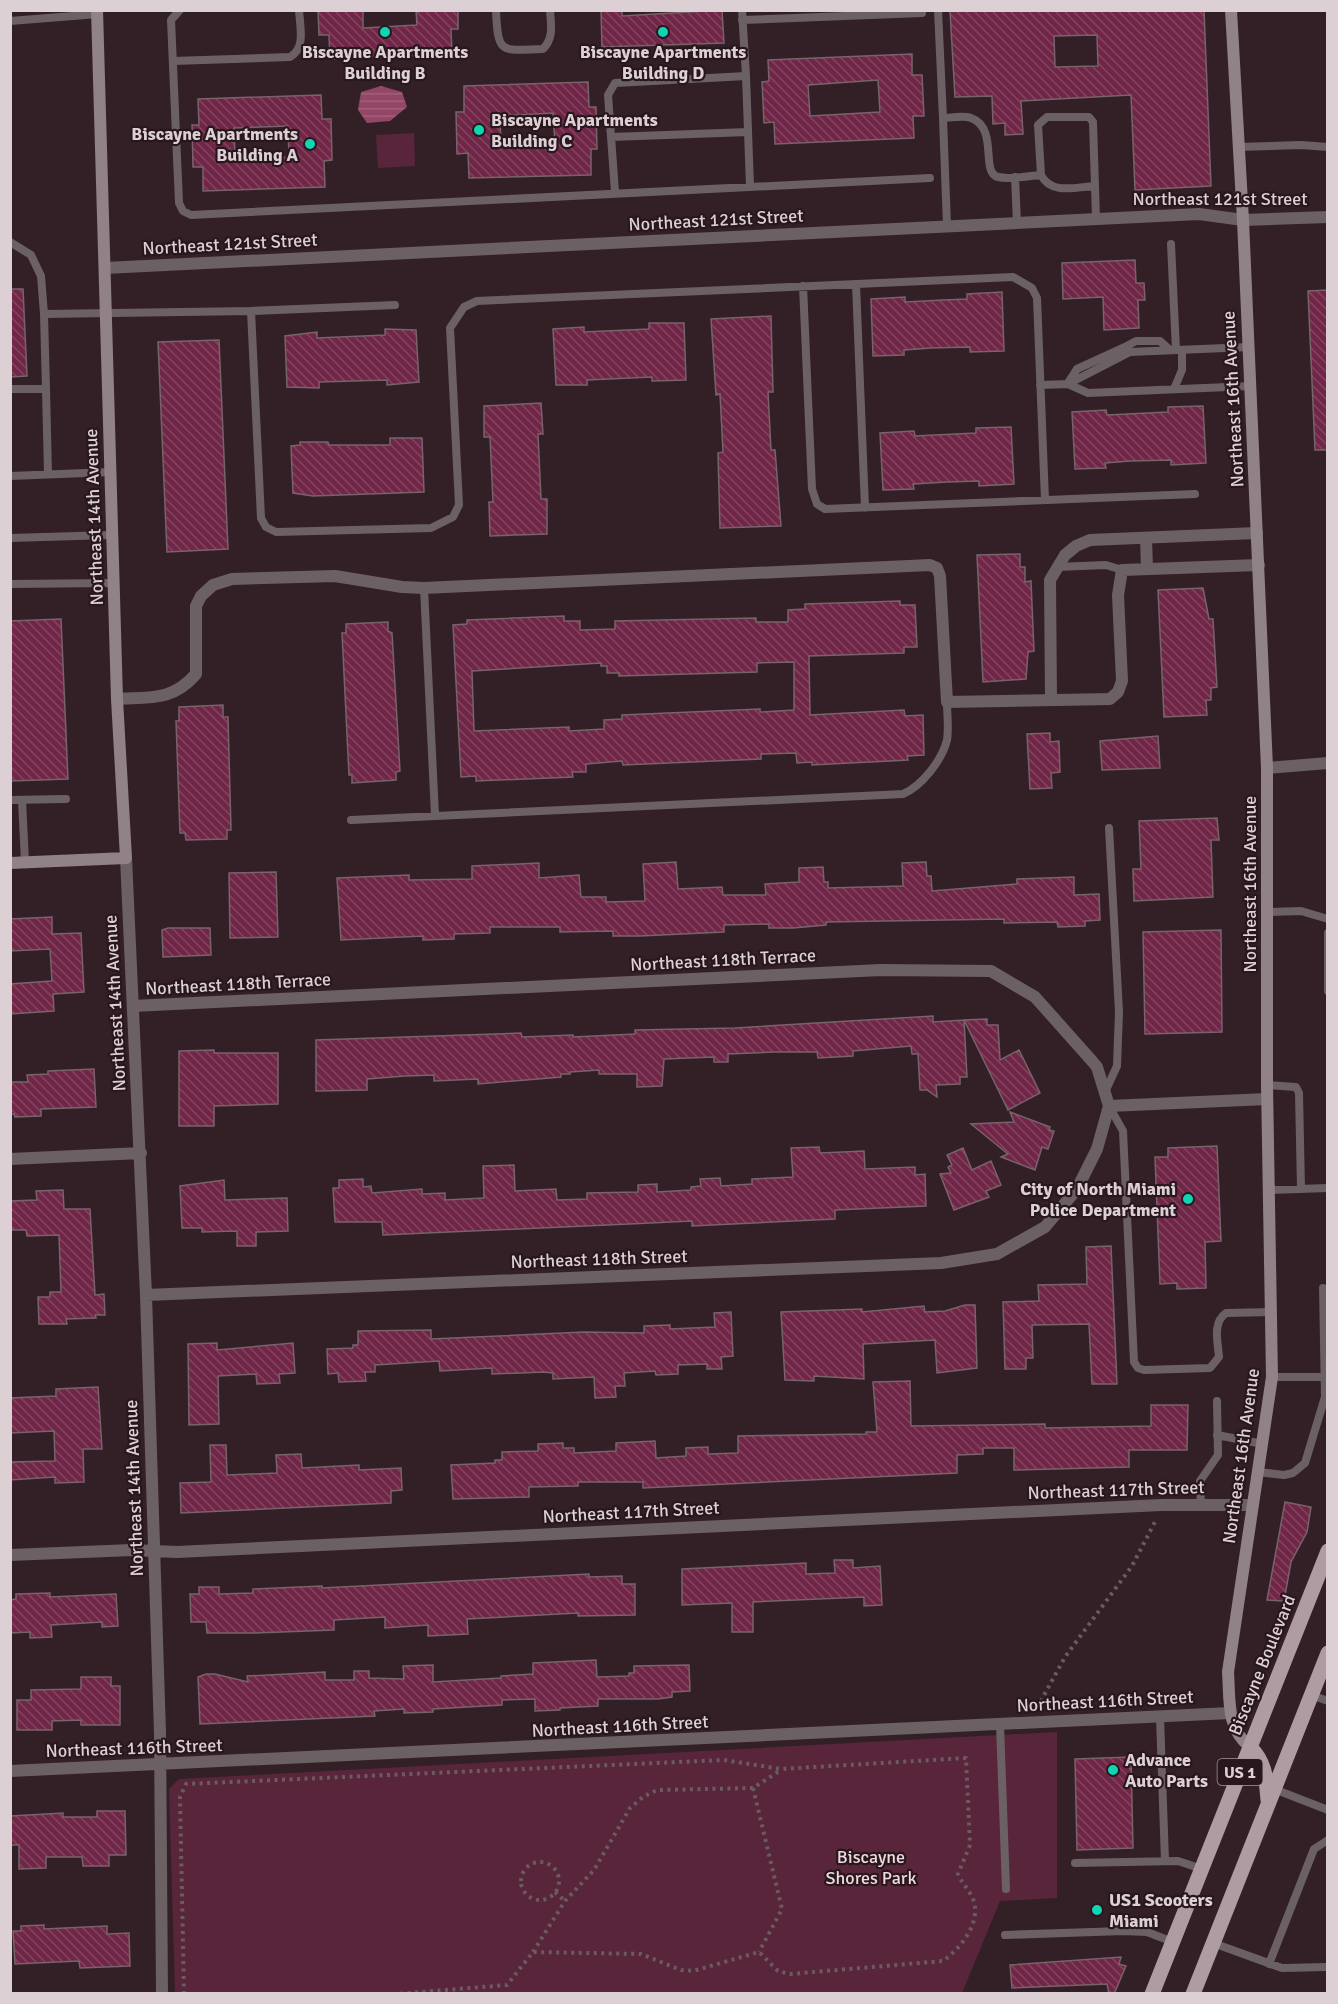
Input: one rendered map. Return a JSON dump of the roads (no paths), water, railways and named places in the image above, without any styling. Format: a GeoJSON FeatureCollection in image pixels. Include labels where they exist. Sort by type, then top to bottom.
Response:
{"type":"FeatureCollection","features":[{"type":"Feature","properties":{"kind":"main road","name":"Biscayne Boulevard"},"geometry":{"type":"LineString","coordinates":[[1152,1994],[1328,1551]]}},
{"type":"Feature","properties":{"kind":"main road","name":"US 1"},"geometry":{"type":"LineString","coordinates":[[1193,1994],[1328,1653]]}},
{"type":"Feature","properties":{"kind":"main road"},"geometry":{"type":"LineString","coordinates":[[1250,1747],[1259,1756],[1265,1768],[1271,1796]]}},
{"type":"Feature","properties":{"kind":"street","name":"Northeast 16th Avenue"},"geometry":{"type":"LineString","coordinates":[[1231,10],[1251,386],[1267,768],[1267,1099],[1272,1377],[1228,1672],[1230,1713],[1234,1729],[1250,1747]]}},
{"type":"Feature","properties":{"kind":"street","name":"Northeast 14th Avenue"},"geometry":{"type":"LineString","coordinates":[[97,13],[117,699],[141,1153],[146,1295],[159,1765],[162,1994]]}},
{"type":"Feature","properties":{"kind":"street","name":"Northeast 121st Street"},"geometry":{"type":"LineString","coordinates":[[105,267],[1199,214],[1243,220],[1328,217]]}},
{"type":"Feature","properties":{"kind":"street"},"geometry":{"type":"LineString","coordinates":[[1051,700],[1050,580],[1057,567],[1076,546],[1090,540],[1257,533]]}},
{"type":"Feature","properties":{"kind":"street"},"geometry":{"type":"LineString","coordinates":[[1146,538],[1148,569]]}},
{"type":"Feature","properties":{"kind":"street"},"geometry":{"type":"LineString","coordinates":[[117,699],[159,697],[174,693],[196,674],[196,606],[201,596],[213,585],[232,579],[335,576],[402,587],[424,588],[930,565],[937,568],[940,576],[947,702],[1110,699],[1118,692],[1122,681],[1118,596],[1122,570],[1259,566]]}},
{"type":"Feature","properties":{"kind":"street"},"geometry":{"type":"LineString","coordinates":[[1267,768],[1328,763]]}},
{"type":"Feature","properties":{"kind":"street"},"geometry":{"type":"LineString","coordinates":[[10,863],[126,858]]}},
{"type":"Feature","properties":{"kind":"street","name":"Northeast 118th Terrace"},"geometry":{"type":"LineString","coordinates":[[133,1006],[869,971],[991,971],[1035,997],[1097,1067],[1109,1106]]}},
{"type":"Feature","properties":{"kind":"street"},"geometry":{"type":"LineString","coordinates":[[1109,1106],[1267,1099]]}},
{"type":"Feature","properties":{"kind":"street","name":"Northeast 118th Street"},"geometry":{"type":"LineString","coordinates":[[146,1295],[941,1263],[997,1254],[1045,1227],[1077,1189],[1097,1149],[1109,1106]]}},
{"type":"Feature","properties":{"kind":"street"},"geometry":{"type":"LineString","coordinates":[[10,1159],[141,1153]]}},
{"type":"Feature","properties":{"kind":"street","name":"Northeast 117th Street"},"geometry":{"type":"LineString","coordinates":[[10,1555],[177,1552],[1161,1505],[1253,1505]]}},
{"type":"Feature","properties":{"kind":"street","name":"Northeast 116th Street"},"geometry":{"type":"LineString","coordinates":[[10,1771],[1230,1713]]}},
{"type":"Feature","properties":{"kind":"lane"},"geometry":{"type":"LineString","coordinates":[[180,10],[171,20],[178,203],[183,211],[191,215],[930,178]]}},
{"type":"Feature","properties":{"kind":"lane"},"geometry":{"type":"LineString","coordinates":[[173,61],[290,57],[297,53],[301,46],[299,10]]}},
{"type":"Feature","properties":{"kind":"lane"},"geometry":{"type":"LineString","coordinates":[[496,10],[497,36],[500,44],[507,50],[543,49],[549,43],[551,34],[550,10]]}},
{"type":"Feature","properties":{"kind":"lane"},"geometry":{"type":"LineString","coordinates":[[742,10],[750,186]]}},
{"type":"Feature","properties":{"kind":"lane"},"geometry":{"type":"LineString","coordinates":[[938,10],[947,226]]}},
{"type":"Feature","properties":{"kind":"lane"},"geometry":{"type":"LineString","coordinates":[[10,21],[97,13]]}},
{"type":"Feature","properties":{"kind":"lane"},"geometry":{"type":"LineString","coordinates":[[742,20],[922,13]]}},
{"type":"Feature","properties":{"kind":"lane"},"geometry":{"type":"LineString","coordinates":[[615,192],[608,95],[615,83],[746,76]]}},
{"type":"Feature","properties":{"kind":"lane"},"geometry":{"type":"LineString","coordinates":[[1095,186],[1053,188],[1045,183],[1041,176],[1038,125],[1041,120],[1083,116],[1093,122],[1095,186],[1096,219]]}},
{"type":"Feature","properties":{"kind":"lane"},"geometry":{"type":"LineString","coordinates":[[943,118],[969,117],[978,122],[984,130],[988,144],[992,174],[998,177],[1041,176]]}},
{"type":"Feature","properties":{"kind":"lane"},"geometry":{"type":"LineString","coordinates":[[611,137],[748,132]]}},
{"type":"Feature","properties":{"kind":"lane"},"geometry":{"type":"LineString","coordinates":[[1237,147],[1301,145],[1328,147]]}},
{"type":"Feature","properties":{"kind":"lane"},"geometry":{"type":"LineString","coordinates":[[1015,177],[1017,223]]}},
{"type":"Feature","properties":{"kind":"lane"},"geometry":{"type":"LineString","coordinates":[[10,242],[31,255],[40,276],[44,314],[48,474]]}},
{"type":"Feature","properties":{"kind":"lane"},"geometry":{"type":"LineString","coordinates":[[1171,244],[1176,350],[1182,370],[1174,389]]}},
{"type":"Feature","properties":{"kind":"lane"},"geometry":{"type":"LineString","coordinates":[[251,310],[261,518],[266,527],[276,532],[287,534],[431,528],[453,517],[459,505],[450,328],[464,307],[477,301],[1013,277],[1032,288],[1036,298],[1045,500]]}},
{"type":"Feature","properties":{"kind":"lane"},"geometry":{"type":"LineString","coordinates":[[856,284],[865,508]]}},
{"type":"Feature","properties":{"kind":"lane"},"geometry":{"type":"LineString","coordinates":[[803,286],[813,497],[825,509],[1195,494]]}},
{"type":"Feature","properties":{"kind":"lane"},"geometry":{"type":"LineString","coordinates":[[44,314],[395,305]]}},
{"type":"Feature","properties":{"kind":"lane"},"geometry":{"type":"LineString","coordinates":[[1040,385],[1068,384],[1096,371],[1123,354],[1249,347]]}},
{"type":"Feature","properties":{"kind":"lane"},"geometry":{"type":"LineString","coordinates":[[1068,384],[1088,393],[1251,386]]}},
{"type":"Feature","properties":{"kind":"lane"},"geometry":{"type":"LineString","coordinates":[[10,389],[46,389]]}},
{"type":"Feature","properties":{"kind":"lane"},"geometry":{"type":"LineString","coordinates":[[10,476],[111,472]]}},
{"type":"Feature","properties":{"kind":"lane"},"geometry":{"type":"LineString","coordinates":[[10,538],[111,535]]}},
{"type":"Feature","properties":{"kind":"lane"},"geometry":{"type":"LineString","coordinates":[[1057,567],[1106,565],[1122,570]]}},
{"type":"Feature","properties":{"kind":"lane"},"geometry":{"type":"LineString","coordinates":[[10,584],[113,583]]}},
{"type":"Feature","properties":{"kind":"lane"},"geometry":{"type":"LineString","coordinates":[[424,588],[435,815]]}},
{"type":"Feature","properties":{"kind":"lane"},"geometry":{"type":"LineString","coordinates":[[351,820],[903,794],[911,791],[941,755],[947,740],[947,702]]}},
{"type":"Feature","properties":{"kind":"lane"},"geometry":{"type":"LineString","coordinates":[[10,800],[66,799]]}},
{"type":"Feature","properties":{"kind":"lane"},"geometry":{"type":"LineString","coordinates":[[22,800],[25,862]]}},
{"type":"Feature","properties":{"kind":"lane"},"geometry":{"type":"LineString","coordinates":[[1105,1092],[1117,1066],[1119,1012],[1109,828]]}},
{"type":"Feature","properties":{"kind":"lane"},"geometry":{"type":"LineString","coordinates":[[1268,912],[1301,911],[1328,919]]}},
{"type":"Feature","properties":{"kind":"lane"},"geometry":{"type":"LineString","coordinates":[[1328,933],[1328,991]]}},
{"type":"Feature","properties":{"kind":"lane"},"geometry":{"type":"LineString","coordinates":[[1267,1085],[1291,1085],[1296,1087],[1299,1093],[1301,1189]]}},
{"type":"Feature","properties":{"kind":"lane"},"geometry":{"type":"LineString","coordinates":[[1109,1106],[1124,1131],[1134,1362],[1138,1368],[1144,1370],[1210,1368],[1219,1357],[1217,1324],[1220,1317],[1226,1313],[1272,1312]]}},
{"type":"Feature","properties":{"kind":"lane"},"geometry":{"type":"LineString","coordinates":[[1269,1190],[1328,1188]]}},
{"type":"Feature","properties":{"kind":"lane"},"geometry":{"type":"LineString","coordinates":[[1258,1472],[1284,1475],[1293,1473],[1305,1463],[1325,1397],[1323,1288]]}},
{"type":"Feature","properties":{"kind":"lane"},"geometry":{"type":"LineString","coordinates":[[1272,1377],[1326,1377]]}},
{"type":"Feature","properties":{"kind":"lane"},"geometry":{"type":"LineString","coordinates":[[1201,1505],[1200,1481],[1218,1455],[1217,1401]]}},
{"type":"Feature","properties":{"kind":"lane"},"geometry":{"type":"LineString","coordinates":[[1217,1435],[1263,1444]]}},
{"type":"Feature","properties":{"kind":"lane"},"geometry":{"type":"LineString","coordinates":[[1311,1695],[1328,1701]]}},
{"type":"Feature","properties":{"kind":"lane"},"geometry":{"type":"LineString","coordinates":[[1160,1717],[1165,1861]]}},
{"type":"Feature","properties":{"kind":"lane"},"geometry":{"type":"LineString","coordinates":[[1000,1725],[1006,1889]]}},
{"type":"Feature","properties":{"kind":"lane"},"geometry":{"type":"LineString","coordinates":[[1271,1796],[1328,1810]]}},
{"type":"Feature","properties":{"kind":"lane"},"geometry":{"type":"LineString","coordinates":[[1269,1964],[1314,1849],[1328,1840]]}},
{"type":"Feature","properties":{"kind":"lane"},"geometry":{"type":"LineString","coordinates":[[1075,1863],[1179,1861],[1202,1869]]}},
{"type":"Feature","properties":{"kind":"lane"},"geometry":{"type":"LineString","coordinates":[[1005,1935],[1124,1931],[1148,1932],[1173,1942]]}},
{"type":"Feature","properties":{"kind":"lane"},"geometry":{"type":"LineString","coordinates":[[1213,1943],[1281,1968],[1328,1967]]}},
{"type":"Feature","properties":{"kind":"place","name":"Biscayne Apartments Building B"},"geometry":{"type":"Point","coordinates":[385,32]}},
{"type":"Feature","properties":{"kind":"place","name":"Biscayne Apartments Building D"},"geometry":{"type":"Point","coordinates":[663,32]}},
{"type":"Feature","properties":{"kind":"place","name":"Biscayne Apartments Building C"},"geometry":{"type":"Point","coordinates":[479,130]}},
{"type":"Feature","properties":{"kind":"place","name":"Biscayne Apartments Building A"},"geometry":{"type":"Point","coordinates":[310,144]}},
{"type":"Feature","properties":{"kind":"place","name":"City of North Miami Police Department"},"geometry":{"type":"Point","coordinates":[1188,1199]}},
{"type":"Feature","properties":{"kind":"place","name":"Advance Auto Parts"},"geometry":{"type":"Point","coordinates":[1113,1770]}},
{"type":"Feature","properties":{"kind":"place","name":"US1 Scooters Miami"},"geometry":{"type":"Point","coordinates":[1097,1910]}},
{"type":"Feature","properties":{"kind":"park label","name":"Biscayne Shores Park"},"geometry":{"type":"Point","coordinates":[871,1867]}}]}
